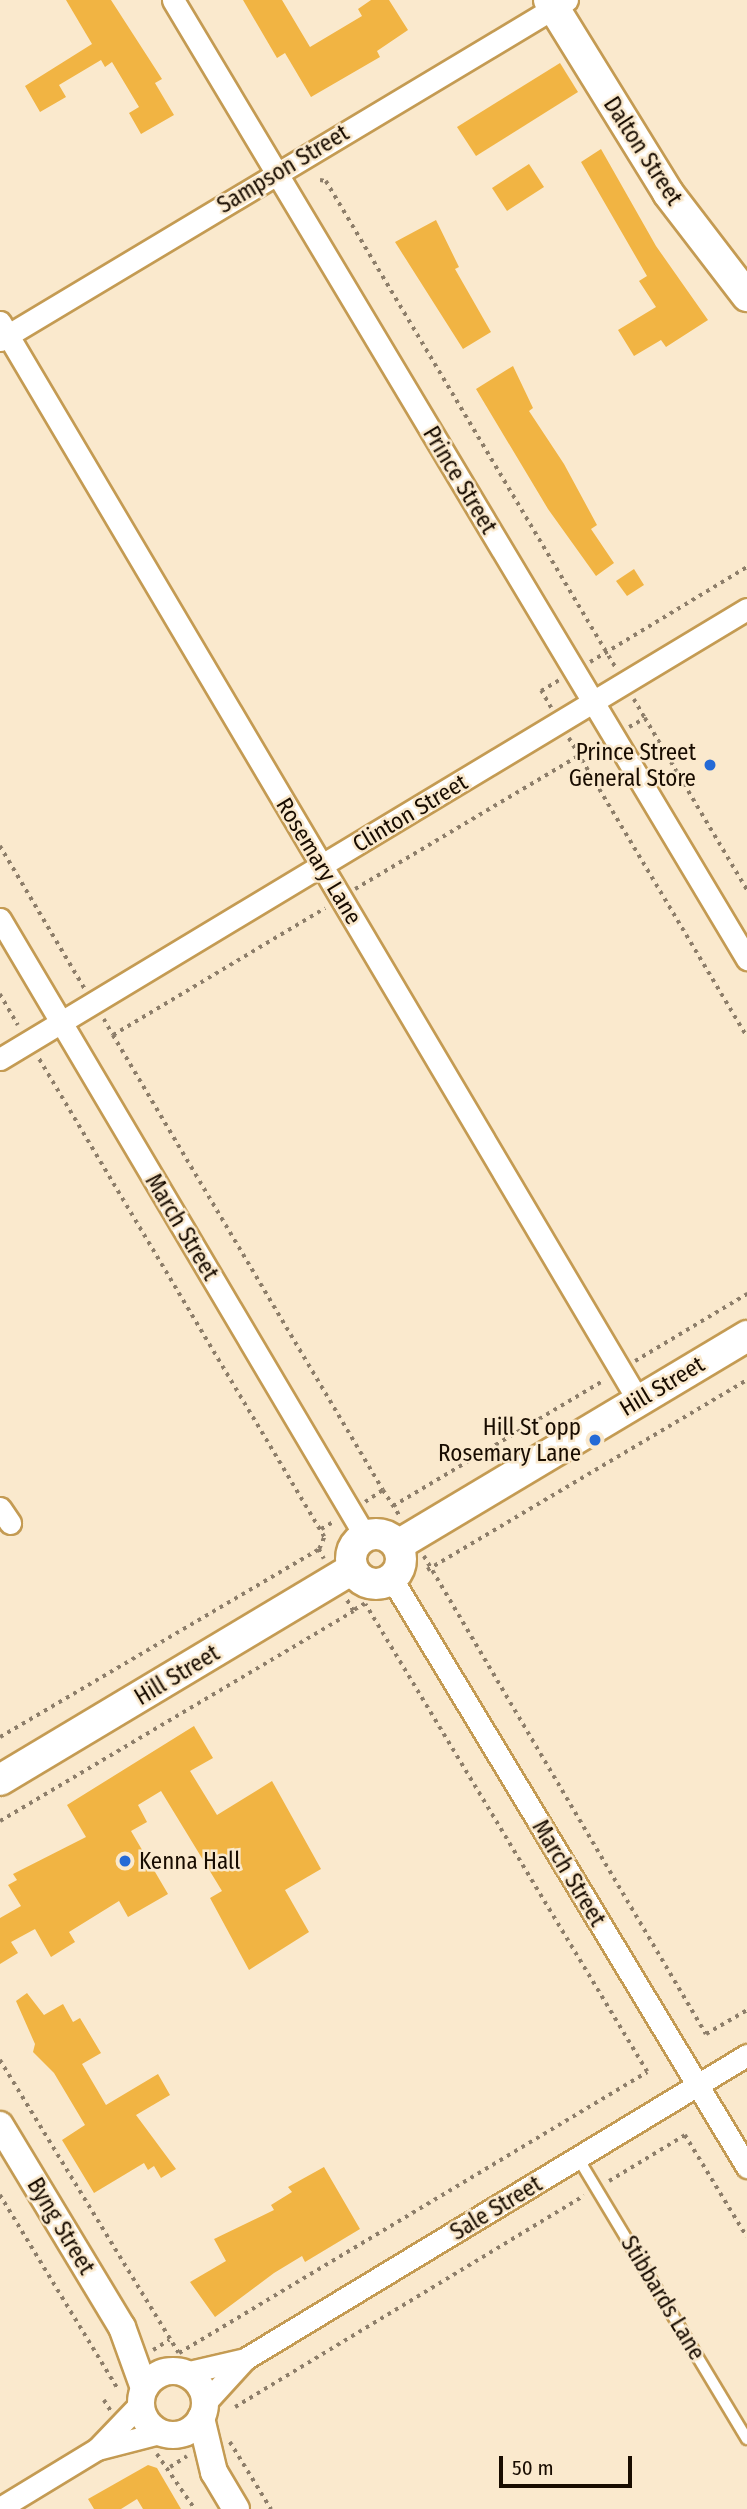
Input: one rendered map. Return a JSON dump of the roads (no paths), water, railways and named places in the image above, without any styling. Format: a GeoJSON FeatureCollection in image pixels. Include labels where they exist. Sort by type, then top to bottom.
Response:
{"type":"FeatureCollection","features":[{"type":"Feature","properties":{"kind":"main road","name":"Dalton Street"},"geometry":{"type":"LineString","coordinates":[[556,3],[668,192],[747,296]]}},
{"type":"Feature","properties":{"kind":"main road","name":"Hill Street"},"geometry":{"type":"LineString","coordinates":[[406,1541],[747,1336]]}},
{"type":"Feature","properties":{"kind":"main road"},"geometry":{"type":"LineString","coordinates":[[358,1523],[406,1541],[401,1563],[392,1579],[374,1584],[345,1574],[358,1523]]}},
{"type":"Feature","properties":{"kind":"main road","name":"Hill Street"},"geometry":{"type":"LineString","coordinates":[[0,1780],[345,1574]]}},
{"type":"Feature","properties":{"kind":"street","name":"Prince Street"},"geometry":{"type":"LineString","coordinates":[[173,0],[747,959]]}},
{"type":"Feature","properties":{"kind":"street","name":"Sampson Street"},"geometry":{"type":"LineString","coordinates":[[3,332],[276,173],[556,3]]}},
{"type":"Feature","properties":{"kind":"street","name":"Rosemary Lane"},"geometry":{"type":"LineString","coordinates":[[3,332],[323,866],[638,1400]]}},
{"type":"Feature","properties":{"kind":"street","name":"Clinton Street"},"geometry":{"type":"LineString","coordinates":[[0,1059],[747,609]]}},
{"type":"Feature","properties":{"kind":"street","name":"March Street"},"geometry":{"type":"LineString","coordinates":[[0,919],[358,1523]]}},
{"type":"Feature","properties":{"kind":"street","name":"March Street"},"geometry":{"type":"LineString","coordinates":[[392,1579],[747,2167]]}},
{"type":"Feature","properties":{"kind":"street","name":"Sale Street"},"geometry":{"type":"LineString","coordinates":[[203,2411],[245,2359],[747,2055]]}},
{"type":"Feature","properties":{"kind":"street","name":"Byng Street"},"geometry":{"type":"LineString","coordinates":[[0,2125],[122,2327],[176,2372],[200,2385],[203,2411]]}},
{"type":"Feature","properties":{"kind":"street","name":"Byng Street"},"geometry":{"type":"LineString","coordinates":[[122,2327],[135,2394],[146,2421],[162,2440]]}},
{"type":"Feature","properties":{"kind":"street","name":"Sale Street"},"geometry":{"type":"LineString","coordinates":[[176,2372],[245,2359]]}},
{"type":"Feature","properties":{"kind":"street"},"geometry":{"type":"LineString","coordinates":[[97,2449],[135,2394],[176,2372]]}},
{"type":"Feature","properties":{"kind":"street"},"geometry":{"type":"LineString","coordinates":[[0,2508],[97,2449],[162,2440],[203,2411],[214,2472],[236,2509]]}},
{"type":"Feature","properties":{"kind":"street"},"geometry":{"type":"LineString","coordinates":[[162,2440],[214,2472]]}},
{"type":"Feature","properties":{"kind":"lane","name":"Stibbards Lane"},"geometry":{"type":"LineString","coordinates":[[578,2158],[747,2439]]}},
{"type":"Feature","properties":{"kind":"place","name":"Prince Street General Store"},"geometry":{"type":"Point","coordinates":[710,765]}},
{"type":"Feature","properties":{"kind":"place","name":"Hill St opp Rosemary Lane"},"geometry":{"type":"Point","coordinates":[595,1440]}},
{"type":"Feature","properties":{"kind":"place","name":"Kenna Hall"},"geometry":{"type":"Point","coordinates":[125,1861]}}]}
